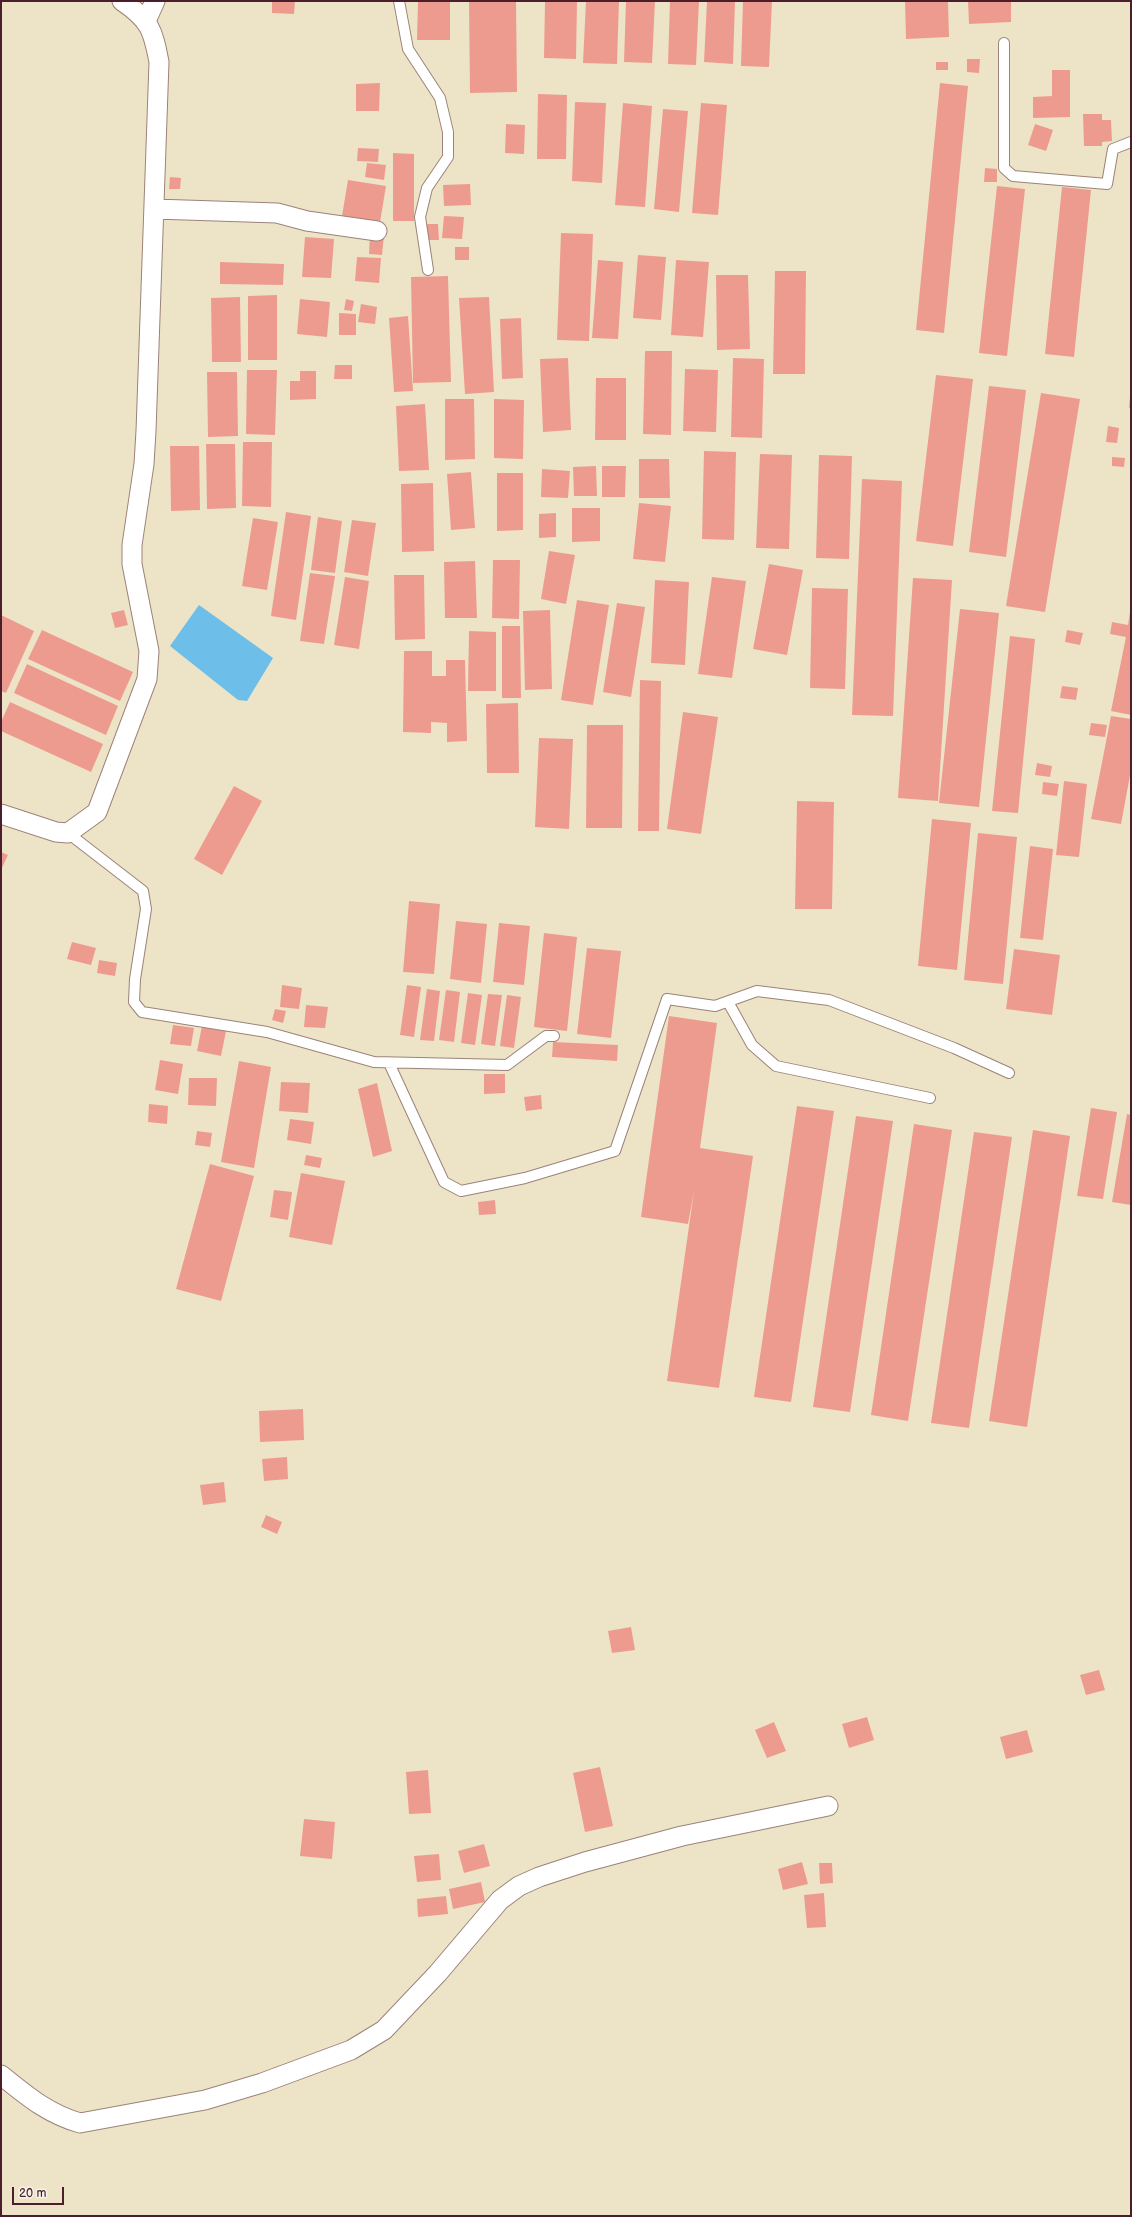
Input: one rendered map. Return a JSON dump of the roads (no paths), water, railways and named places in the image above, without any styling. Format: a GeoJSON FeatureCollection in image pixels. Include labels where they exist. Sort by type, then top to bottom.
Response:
{"type":"FeatureCollection","features":[{"type":"Feature","properties":{"kind":"street"},"geometry":{"type":"LineString","coordinates":[[1,814],[56,832],[68,833],[97,812],[147,679],[149,651],[135,586],[132,545],[144,464],[159,62],[154,34],[146,22],[122,1]]}},
{"type":"Feature","properties":{"kind":"street"},"geometry":{"type":"LineString","coordinates":[[146,22],[155,1]]}},
{"type":"Feature","properties":{"kind":"street"},"geometry":{"type":"LineString","coordinates":[[154,209],[277,213],[307,221],[377,231]]}},
{"type":"Feature","properties":{"kind":"street"},"geometry":{"type":"LineString","coordinates":[[1,2075],[33,2101],[60,2117],[80,2123],[205,2100],[262,2083],[351,2050],[384,2030],[438,1973],[500,1900],[519,1886],[539,1877],[585,1862],[674,1838],[828,1806]]}},
{"type":"Feature","properties":{"kind":"lane"},"geometry":{"type":"LineString","coordinates":[[399,1],[408,48],[440,98],[448,132],[448,156],[427,188],[420,217],[428,270]]}},
{"type":"Feature","properties":{"kind":"lane"},"geometry":{"type":"LineString","coordinates":[[1004,44],[1004,168],[1013,176],[1107,184],[1113,149],[1131,142]]}},
{"type":"Feature","properties":{"kind":"lane"},"geometry":{"type":"LineString","coordinates":[[68,833],[143,891],[146,909],[135,979],[134,1002],[142,1012],[267,1032],[374,1062],[507,1065],[546,1036],[554,1036]]}},
{"type":"Feature","properties":{"kind":"lane"},"geometry":{"type":"LineString","coordinates":[[389,1062],[444,1182],[461,1191],[525,1178],[615,1151],[667,1000],[716,1006],[757,991],[829,1000],[954,1048],[1009,1073]]}},
{"type":"Feature","properties":{"kind":"lane"},"geometry":{"type":"LineString","coordinates":[[728,1002],[752,1045],[776,1066],[930,1098]]}},
{"type":"Feature","properties":{"kind":"water"},"geometry":{"type":"Polygon","coordinates":[[[199,605],[273,658],[247,701],[238,700],[170,646],[199,605]]]}}]}
